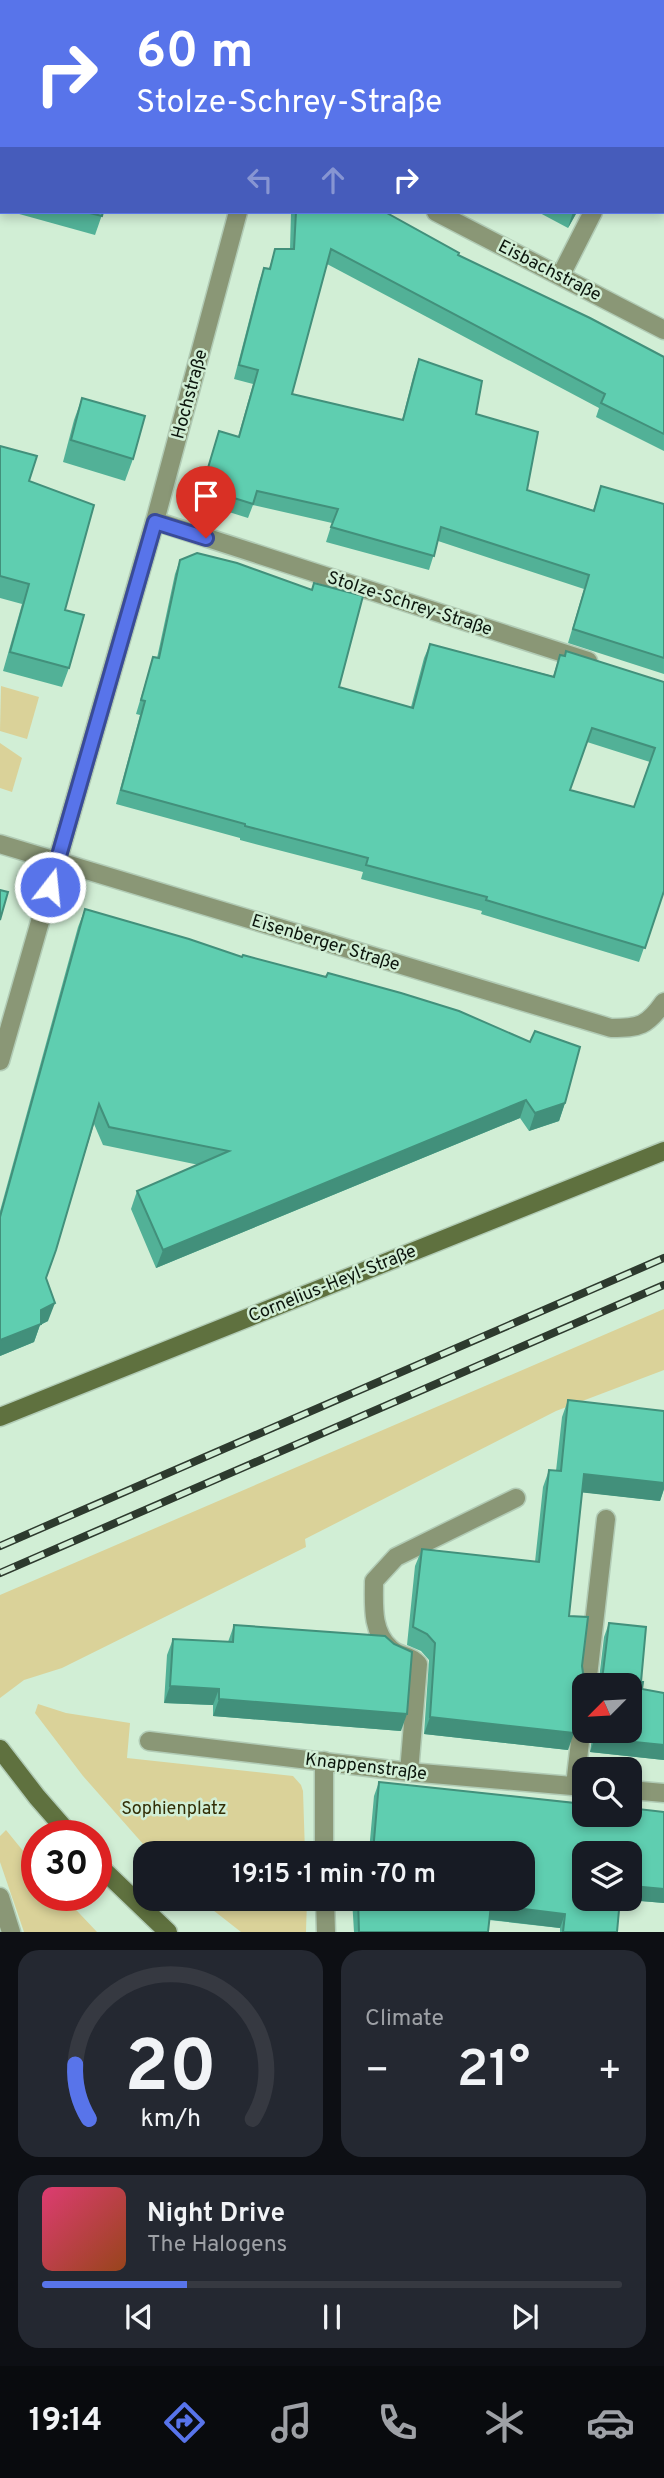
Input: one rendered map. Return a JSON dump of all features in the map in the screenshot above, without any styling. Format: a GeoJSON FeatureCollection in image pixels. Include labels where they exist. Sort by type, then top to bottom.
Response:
{"type":"FeatureCollection","features":[{"type":"Feature","properties":{"kind":"main road","name":"Cornelius-Heyl-Straße"},"geometry":{"type":"LineString","coordinates":[[0,1416],[664,1151]]}},
{"type":"Feature","properties":{"kind":"main road"},"geometry":{"type":"LineString","coordinates":[[0,1749],[58,1820]]}},
{"type":"Feature","properties":{"kind":"main road"},"geometry":{"type":"LineString","coordinates":[[112,1878],[168,1932]]}},
{"type":"Feature","properties":{"kind":"street","name":"Hochstraße"},"geometry":{"type":"LineString","coordinates":[[0,1061],[155,522],[237,214]]}},
{"type":"Feature","properties":{"kind":"street","name":"Eisbachstraße"},"geometry":{"type":"LineString","coordinates":[[440,214],[664,330]]}},
{"type":"Feature","properties":{"kind":"street"},"geometry":{"type":"LineString","coordinates":[[561,275],[592,214]]}},
{"type":"Feature","properties":{"kind":"street","name":"Stolze-Schrey-Straße"},"geometry":{"type":"LineString","coordinates":[[155,522],[599,664]]}},
{"type":"Feature","properties":{"kind":"street","name":"Eisenberger Straße"},"geometry":{"type":"LineString","coordinates":[[0,845],[611,1028],[634,1028],[651,1020],[664,1002]]}},
{"type":"Feature","properties":{"kind":"street"},"geometry":{"type":"LineString","coordinates":[[409,1772],[418,1664],[411,1656],[399,1654],[389,1647],[374,1621],[374,1581],[396,1557],[516,1498]]}},
{"type":"Feature","properties":{"kind":"street"},"geometry":{"type":"LineString","coordinates":[[588,1673],[606,1520]]}},
{"type":"Feature","properties":{"kind":"street","name":"Knappenstraße"},"geometry":{"type":"LineString","coordinates":[[149,1741],[409,1772],[572,1785]]}},
{"type":"Feature","properties":{"kind":"street"},"geometry":{"type":"LineString","coordinates":[[324,1761],[324,1841]]}},
{"type":"Feature","properties":{"kind":"street"},"geometry":{"type":"LineString","coordinates":[[642,1791],[664,1793]]}},
{"type":"Feature","properties":{"kind":"street"},"geometry":{"type":"LineString","coordinates":[[0,1897],[11,1932]]}},
{"type":"Feature","properties":{"kind":"street"},"geometry":{"type":"LineString","coordinates":[[325,1911],[326,1932]]}},
{"type":"Feature","properties":{"kind":"green space"},"geometry":{"type":"Polygon","coordinates":[[[1,686],[39,697],[27,739],[0,731],[1,686]]]}},
{"type":"Feature","properties":{"kind":"green space"},"geometry":{"type":"Polygon","coordinates":[[[0,743],[22,758],[12,792],[0,788],[0,743]]]}},
{"type":"Feature","properties":{"kind":"green space"},"geometry":{"type":"Polygon","coordinates":[[[664,1309],[664,1370],[556,1411],[305,1539],[306,1547],[62,1668],[24,1680],[0,1698],[0,1595],[664,1309]]]}},
{"type":"Feature","properties":{"kind":"green space","name":"Sophienplatz"},"geometry":{"type":"Polygon","coordinates":[[[38,1704],[66,1713],[130,1723],[127,1758],[293,1776],[303,1791],[305,1841],[140,1841],[83,1776],[35,1713],[38,1704]]]}},
{"type":"Feature","properties":{"kind":"green space"},"geometry":{"type":"Polygon","coordinates":[[[6,1830],[21,1848],[21,1911],[77,1911],[97,1932],[24,1932],[0,1862],[0,1836],[6,1830]]]}},
{"type":"Feature","properties":{"kind":"green space"},"geometry":{"type":"Polygon","coordinates":[[[214,1911],[307,1911],[306,1932],[241,1932],[214,1911]]]}},
{"type":"Feature","properties":{"kind":"building"},"geometry":{"type":"Polygon","coordinates":[[[296,214],[389,214],[459,253],[458,255],[590,318],[664,357],[664,434],[601,403],[605,394],[331,249],[292,394],[403,420],[419,359],[482,381],[476,414],[538,432],[527,490],[594,511],[601,486],[664,504],[664,658],[573,629],[589,575],[441,527],[434,556],[331,527],[338,509],[257,491],[253,504],[202,488],[219,431],[239,437],[258,370],[239,365],[264,268],[270,269],[275,249],[294,249],[296,214]]]}},
{"type":"Feature","properties":{"kind":"building"},"geometry":{"type":"Polygon","coordinates":[[[82,398],[145,416],[133,459],[71,440],[82,398]]]}},
{"type":"Feature","properties":{"kind":"building"},"geometry":{"type":"Polygon","coordinates":[[[0,446],[37,456],[29,481],[94,505],[65,610],[84,615],[69,668],[10,652],[29,584],[0,576],[0,446]]]}},
{"type":"Feature","properties":{"kind":"building"},"geometry":{"type":"Polygon","coordinates":[[[197,553],[237,563],[312,590],[314,583],[363,596],[339,687],[413,708],[430,644],[554,677],[560,655],[565,656],[566,651],[664,682],[664,891],[645,948],[486,900],[487,897],[366,865],[368,858],[121,790],[145,701],[141,700],[153,657],[159,658],[180,560],[197,553]],[[592,728],[570,790],[634,807],[655,748],[592,728]]]}},
{"type":"Feature","properties":{"kind":"building"},"geometry":{"type":"Polygon","coordinates":[[[0,890],[8,892],[0,920],[0,890]]]}},
{"type":"Feature","properties":{"kind":"building"},"geometry":{"type":"Polygon","coordinates":[[[85,909],[242,957],[243,955],[326,977],[328,973],[401,993],[459,1011],[530,1042],[535,1031],[580,1047],[565,1103],[535,1113],[526,1100],[163,1250],[137,1191],[229,1151],[109,1127],[99,1104],[46,1278],[55,1303],[41,1310],[41,1324],[0,1340],[0,1217],[85,909]]]}},
{"type":"Feature","properties":{"kind":"building"},"geometry":{"type":"Polygon","coordinates":[[[568,1400],[664,1411],[664,1483],[584,1474],[569,1616],[588,1617],[583,1673],[572,1673],[572,1733],[430,1717],[435,1643],[427,1634],[413,1627],[422,1549],[539,1562],[549,1470],[561,1471],[568,1400]]]}},
{"type":"Feature","properties":{"kind":"building"},"geometry":{"type":"Polygon","coordinates":[[[609,1623],[646,1627],[642,1673],[603,1672],[609,1623]]]}},
{"type":"Feature","properties":{"kind":"building"},"geometry":{"type":"Polygon","coordinates":[[[234,1625],[385,1636],[394,1644],[412,1652],[407,1714],[219,1699],[219,1689],[170,1686],[173,1639],[233,1642],[234,1625]]]}},
{"type":"Feature","properties":{"kind":"building"},"geometry":{"type":"Polygon","coordinates":[[[642,1689],[664,1693],[664,1745],[642,1743],[642,1689]]]}},
{"type":"Feature","properties":{"kind":"building"},"geometry":{"type":"Polygon","coordinates":[[[379,1782],[572,1803],[572,1827],[642,1827],[642,1809],[664,1812],[664,1889],[642,1887],[642,1841],[572,1841],[572,1911],[619,1911],[617,1932],[563,1932],[565,1914],[535,1910],[535,1841],[374,1841],[379,1782]]]}},
{"type":"Feature","properties":{"kind":"building"},"geometry":{"type":"Polygon","coordinates":[[[358,1911],[490,1911],[488,1932],[359,1932],[358,1911]]]}},
{"type":"Feature","properties":{"kind":"railway"},"geometry":{"type":"LineString","coordinates":[[0,1546],[664,1258]]}},
{"type":"Feature","properties":{"kind":"railway"},"geometry":{"type":"LineString","coordinates":[[0,1573],[664,1285]]}},
{"type":"Feature","properties":{"kind":"route"},"geometry":{"type":"LineString","coordinates":[[50,887],[155,522],[206,538]]}}]}
